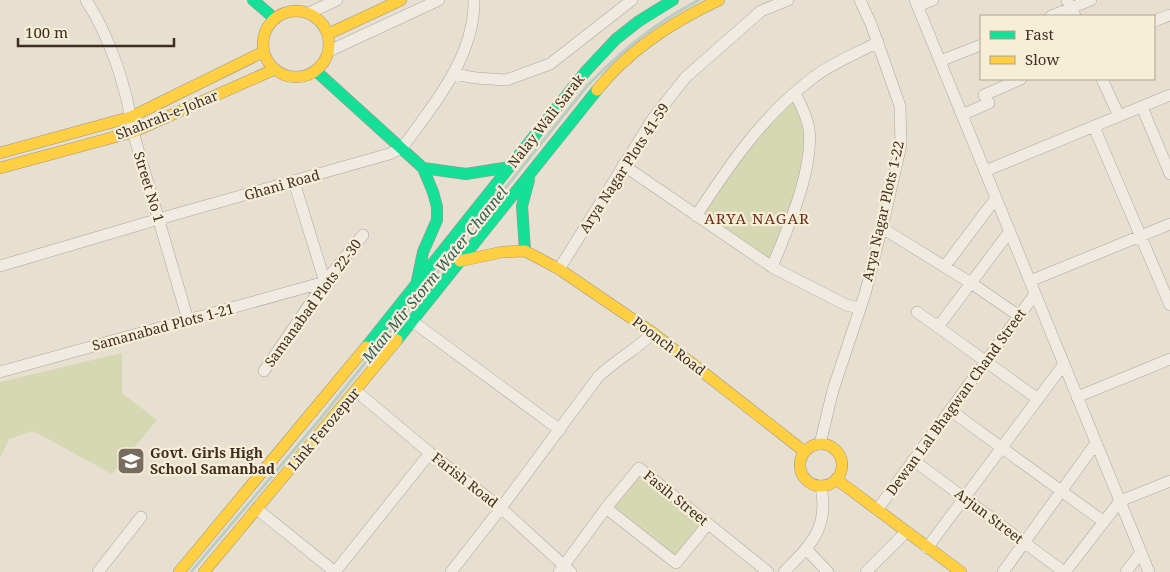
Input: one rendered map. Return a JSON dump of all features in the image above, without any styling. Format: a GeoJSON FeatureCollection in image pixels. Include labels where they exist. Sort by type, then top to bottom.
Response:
{"type":"FeatureCollection","features":[{"type":"Feature","properties":{"kind":"main road"},"geometry":{"type":"LineString","coordinates":[[253,0],[274,18]]}},
{"type":"Feature","properties":{"kind":"main road"},"geometry":{"type":"LineString","coordinates":[[326,30],[378,0]]}},
{"type":"Feature","properties":{"kind":"main road"},"geometry":{"type":"LineString","coordinates":[[326,30],[402,0]]}},
{"type":"Feature","properties":{"kind":"main road","name":"Nalay Wali Sarak"},"geometry":{"type":"LineString","coordinates":[[417,284],[586,71],[616,39],[639,21],[673,0]]}},
{"type":"Feature","properties":{"kind":"main road","name":"Nalay Wali Sarak"},"geometry":{"type":"LineString","coordinates":[[460,260],[609,75],[659,34],[719,0]]}},
{"type":"Feature","properties":{"kind":"main road"},"geometry":{"type":"LineString","coordinates":[[297,11],[309,13],[317,18],[326,30],[329,51],[316,71],[306,76],[294,78],[283,76],[267,62],[262,43],[268,25],[274,18],[285,12],[297,11]]}},
{"type":"Feature","properties":{"kind":"main road","name":"Shahrah-e-Johar"},"geometry":{"type":"LineString","coordinates":[[0,153],[131,117],[263,52]]}},
{"type":"Feature","properties":{"kind":"main road","name":"Shahrah-e-Johar"},"geometry":{"type":"LineString","coordinates":[[0,168],[133,132],[274,70]]}},
{"type":"Feature","properties":{"kind":"main road"},"geometry":{"type":"LineString","coordinates":[[316,71],[423,168],[438,207],[437,220],[423,252],[417,284]]}},
{"type":"Feature","properties":{"kind":"main road"},"geometry":{"type":"LineString","coordinates":[[423,168],[466,174],[510,167]]}},
{"type":"Feature","properties":{"kind":"main road"},"geometry":{"type":"LineString","coordinates":[[460,260],[502,252],[525,251],[522,230],[522,208],[526,187],[535,169]]}},
{"type":"Feature","properties":{"kind":"main road","name":"Poonch Road"},"geometry":{"type":"LineString","coordinates":[[525,251],[559,269],[653,333],[805,452]]}},
{"type":"Feature","properties":{"kind":"main road","name":"Link Ferozepur"},"geometry":{"type":"LineString","coordinates":[[207,569],[356,391],[460,260]]}},
{"type":"Feature","properties":{"kind":"main road","name":"Link Ferozepur"},"geometry":{"type":"LineString","coordinates":[[179,572],[417,284]]}},
{"type":"Feature","properties":{"kind":"main road"},"geometry":{"type":"LineString","coordinates":[[820,444],[827,445],[838,453],[841,466],[836,479],[827,485],[821,486],[807,481],[802,474],[800,466],[801,458],[805,452],[820,444]]}},
{"type":"Feature","properties":{"kind":"main road"},"geometry":{"type":"LineString","coordinates":[[836,479],[961,572]]}},
{"type":"Feature","properties":{"kind":"main road"},"geometry":{"type":"LineString","coordinates":[[197,552],[207,569]]}},
{"type":"Feature","properties":{"kind":"street","name":"Street No 1"},"geometry":{"type":"LineString","coordinates":[[86,0],[100,24],[113,55],[131,117],[133,132],[188,320]]}},
{"type":"Feature","properties":{"kind":"street"},"geometry":{"type":"LineString","coordinates":[[309,13],[337,0]]}},
{"type":"Feature","properties":{"kind":"street"},"geometry":{"type":"LineString","coordinates":[[329,51],[439,0]]}},
{"type":"Feature","properties":{"kind":"street"},"geometry":{"type":"LineString","coordinates":[[402,148],[454,74],[470,30],[474,0]]}},
{"type":"Feature","properties":{"kind":"street"},"geometry":{"type":"LineString","coordinates":[[454,74],[506,80],[550,64],[632,0]]}},
{"type":"Feature","properties":{"kind":"street","name":"Arya Nagar Plots 41-59"},"geometry":{"type":"LineString","coordinates":[[559,269],[654,117],[686,77],[761,11],[788,0]]}},
{"type":"Feature","properties":{"kind":"street","name":"Arya Nagar Plots 1-22"},"geometry":{"type":"LineString","coordinates":[[820,444],[833,390],[860,308],[882,228],[901,145],[900,106],[878,42],[860,0]]}},
{"type":"Feature","properties":{"kind":"street"},"geometry":{"type":"LineString","coordinates":[[933,0],[916,3],[1149,572]]}},
{"type":"Feature","properties":{"kind":"street"},"geometry":{"type":"LineString","coordinates":[[1054,15],[1091,0]]}},
{"type":"Feature","properties":{"kind":"street"},"geometry":{"type":"LineString","coordinates":[[1155,21],[1170,15]]}},
{"type":"Feature","properties":{"kind":"street"},"geometry":{"type":"LineString","coordinates":[[696,216],[732,162],[765,120],[815,76],[878,42]]}},
{"type":"Feature","properties":{"kind":"street"},"geometry":{"type":"LineString","coordinates":[[940,61],[980,44]]}},
{"type":"Feature","properties":{"kind":"street"},"geometry":{"type":"LineString","coordinates":[[962,115],[989,103],[984,95],[1019,80]]}},
{"type":"Feature","properties":{"kind":"street"},"geometry":{"type":"LineString","coordinates":[[1102,80],[1119,116]]}},
{"type":"Feature","properties":{"kind":"street"},"geometry":{"type":"LineString","coordinates":[[772,267],[788,228],[805,173],[809,148],[809,130],[805,114],[795,93]]}},
{"type":"Feature","properties":{"kind":"street"},"geometry":{"type":"LineString","coordinates":[[985,171],[1170,95]]}},
{"type":"Feature","properties":{"kind":"street"},"geometry":{"type":"LineString","coordinates":[[1142,107],[1170,174]]}},
{"type":"Feature","properties":{"kind":"street"},"geometry":{"type":"LineString","coordinates":[[1094,126],[1170,305]]}},
{"type":"Feature","properties":{"kind":"street","name":"Ghani Road"},"geometry":{"type":"LineString","coordinates":[[0,266],[159,219],[294,182],[389,154],[402,148]]}},
{"type":"Feature","properties":{"kind":"street"},"geometry":{"type":"LineString","coordinates":[[623,165],[772,267],[846,306],[860,308]]}},
{"type":"Feature","properties":{"kind":"street"},"geometry":{"type":"LineString","coordinates":[[294,182],[325,282]]}},
{"type":"Feature","properties":{"kind":"street"},"geometry":{"type":"LineString","coordinates":[[945,266],[996,198]]}},
{"type":"Feature","properties":{"kind":"street"},"geometry":{"type":"LineString","coordinates":[[1030,281],[1170,224]]}},
{"type":"Feature","properties":{"kind":"street"},"geometry":{"type":"LineString","coordinates":[[882,228],[971,282],[1019,316]]}},
{"type":"Feature","properties":{"kind":"street"},"geometry":{"type":"LineString","coordinates":[[938,327],[1010,231]]}},
{"type":"Feature","properties":{"kind":"street","name":"Samanabad Plots 22-30"},"geometry":{"type":"LineString","coordinates":[[264,371],[325,282],[363,235]]}},
{"type":"Feature","properties":{"kind":"street","name":"Samanabad Plots 1-21"},"geometry":{"type":"LineString","coordinates":[[0,372],[325,282]]}},
{"type":"Feature","properties":{"kind":"street","name":"Dewan Lal Bhagwan Chand Street"},"geometry":{"type":"LineString","coordinates":[[877,510],[1035,294]]}},
{"type":"Feature","properties":{"kind":"street"},"geometry":{"type":"LineString","coordinates":[[917,312],[1038,399]]}},
{"type":"Feature","properties":{"kind":"street"},"geometry":{"type":"LineString","coordinates":[[412,321],[560,430]]}},
{"type":"Feature","properties":{"kind":"street"},"geometry":{"type":"LineString","coordinates":[[451,572],[560,430],[598,376],[643,343],[653,333]]}},
{"type":"Feature","properties":{"kind":"street"},"geometry":{"type":"LineString","coordinates":[[1078,397],[1170,359]]}},
{"type":"Feature","properties":{"kind":"street"},"geometry":{"type":"LineString","coordinates":[[927,548],[1064,364]]}},
{"type":"Feature","properties":{"kind":"street","name":"Farish Road"},"geometry":{"type":"LineString","coordinates":[[356,391],[430,453],[501,508],[565,570]]}},
{"type":"Feature","properties":{"kind":"street"},"geometry":{"type":"LineString","coordinates":[[950,410],[1104,522]]}},
{"type":"Feature","properties":{"kind":"street"},"geometry":{"type":"LineString","coordinates":[[1003,572],[1096,442]]}},
{"type":"Feature","properties":{"kind":"street"},"geometry":{"type":"LineString","coordinates":[[257,509],[335,572],[430,453]]}},
{"type":"Feature","properties":{"kind":"street","name":"Arjun Street"},"geometry":{"type":"LineString","coordinates":[[913,460],[1064,572]]}},
{"type":"Feature","properties":{"kind":"street","name":"Fasih Street"},"geometry":{"type":"LineString","coordinates":[[565,570],[606,508],[639,468],[768,572]]}},
{"type":"Feature","properties":{"kind":"street"},"geometry":{"type":"LineString","coordinates":[[1064,572],[1120,501],[1170,481]]}},
{"type":"Feature","properties":{"kind":"street"},"geometry":{"type":"LineString","coordinates":[[784,572],[812,544],[825,508],[821,486]]}},
{"type":"Feature","properties":{"kind":"street"},"geometry":{"type":"LineString","coordinates":[[606,508],[676,563],[708,524]]}},
{"type":"Feature","properties":{"kind":"street"},"geometry":{"type":"LineString","coordinates":[[98,572],[141,517]]}},
{"type":"Feature","properties":{"kind":"street"},"geometry":{"type":"LineString","coordinates":[[866,572],[906,532]]}},
{"type":"Feature","properties":{"kind":"street"},"geometry":{"type":"LineString","coordinates":[[806,549],[828,572]]}},
{"type":"Feature","properties":{"kind":"street"},"geometry":{"type":"LineString","coordinates":[[1126,572],[1141,552]]}},
{"type":"Feature","properties":{"kind":"green space"},"geometry":{"type":"Polygon","coordinates":[[[795,95],[806,130],[802,177],[772,269],[689,217],[795,95]]]}},
{"type":"Feature","properties":{"kind":"green space"},"geometry":{"type":"Polygon","coordinates":[[[122,353],[122,393],[157,420],[112,474],[33,431],[9,439],[0,458],[0,382],[122,353]]]}},
{"type":"Feature","properties":{"kind":"green space"},"geometry":{"type":"Polygon","coordinates":[[[639,468],[708,524],[676,563],[606,508],[639,468]]]}},
{"type":"Feature","properties":{"kind":"waterway","name":"Mian Mir Storm Water Channel"},"geometry":{"type":"LineString","coordinates":[[191,572],[321,418],[587,86],[613,60],[653,28],[699,0]]}},
{"type":"Feature","properties":{"kind":"traffic: fast"},"geometry":{"type":"LineString","coordinates":[[253,0],[274,18]]}},
{"type":"Feature","properties":{"kind":"traffic: fast"},"geometry":{"type":"LineString","coordinates":[[366,347],[586,71],[616,39],[639,21],[673,0]]}},
{"type":"Feature","properties":{"kind":"traffic: fast"},"geometry":{"type":"LineString","coordinates":[[316,71],[423,168],[433,192],[437,207],[437,220],[423,252],[417,281]]}},
{"type":"Feature","properties":{"kind":"traffic: fast"},"geometry":{"type":"LineString","coordinates":[[397,340],[597,90]]}},
{"type":"Feature","properties":{"kind":"traffic: fast"},"geometry":{"type":"LineString","coordinates":[[423,168],[466,174],[510,167]]}},
{"type":"Feature","properties":{"kind":"traffic: fast"},"geometry":{"type":"LineString","coordinates":[[525,251],[522,206],[529,180]]}},
{"type":"Feature","properties":{"kind":"traffic: slow"},"geometry":{"type":"LineString","coordinates":[[328,34],[401,0]]}},
{"type":"Feature","properties":{"kind":"traffic: slow"},"geometry":{"type":"LineString","coordinates":[[597,90],[623,62],[653,38],[685,17],[719,0]]}},
{"type":"Feature","properties":{"kind":"traffic: slow"},"geometry":{"type":"LineString","coordinates":[[289,11],[303,11],[315,16],[324,25],[329,37],[329,44],[327,57],[320,68],[303,77],[289,77],[277,72],[268,63],[263,51],[263,37],[268,25],[277,16],[289,11]]}},
{"type":"Feature","properties":{"kind":"traffic: slow"},"geometry":{"type":"LineString","coordinates":[[0,153],[131,117],[263,52]]}},
{"type":"Feature","properties":{"kind":"traffic: slow"},"geometry":{"type":"LineString","coordinates":[[0,168],[133,132],[273,70]]}},
{"type":"Feature","properties":{"kind":"traffic: slow"},"geometry":{"type":"LineString","coordinates":[[460,261],[502,252],[525,251],[559,269],[653,333],[805,452]]}},
{"type":"Feature","properties":{"kind":"traffic: slow"},"geometry":{"type":"LineString","coordinates":[[204,572],[397,340]]}},
{"type":"Feature","properties":{"kind":"traffic: slow"},"geometry":{"type":"LineString","coordinates":[[179,572],[366,347]]}},
{"type":"Feature","properties":{"kind":"traffic: slow"},"geometry":{"type":"LineString","coordinates":[[821,444],[836,450],[842,465],[836,480],[821,486],[806,480],[800,465],[806,450],[821,444]]}},
{"type":"Feature","properties":{"kind":"traffic: slow"},"geometry":{"type":"LineString","coordinates":[[836,479],[961,572]]}},
{"type":"Feature","properties":{"kind":"place","name":"Govt. Girls High School Samanbad"},"geometry":{"type":"Point","coordinates":[131,461]}},
{"type":"Feature","properties":{"kind":"district","name":"ARYA NAGAR"},"geometry":{"type":"Point","coordinates":[757,219]}}]}
